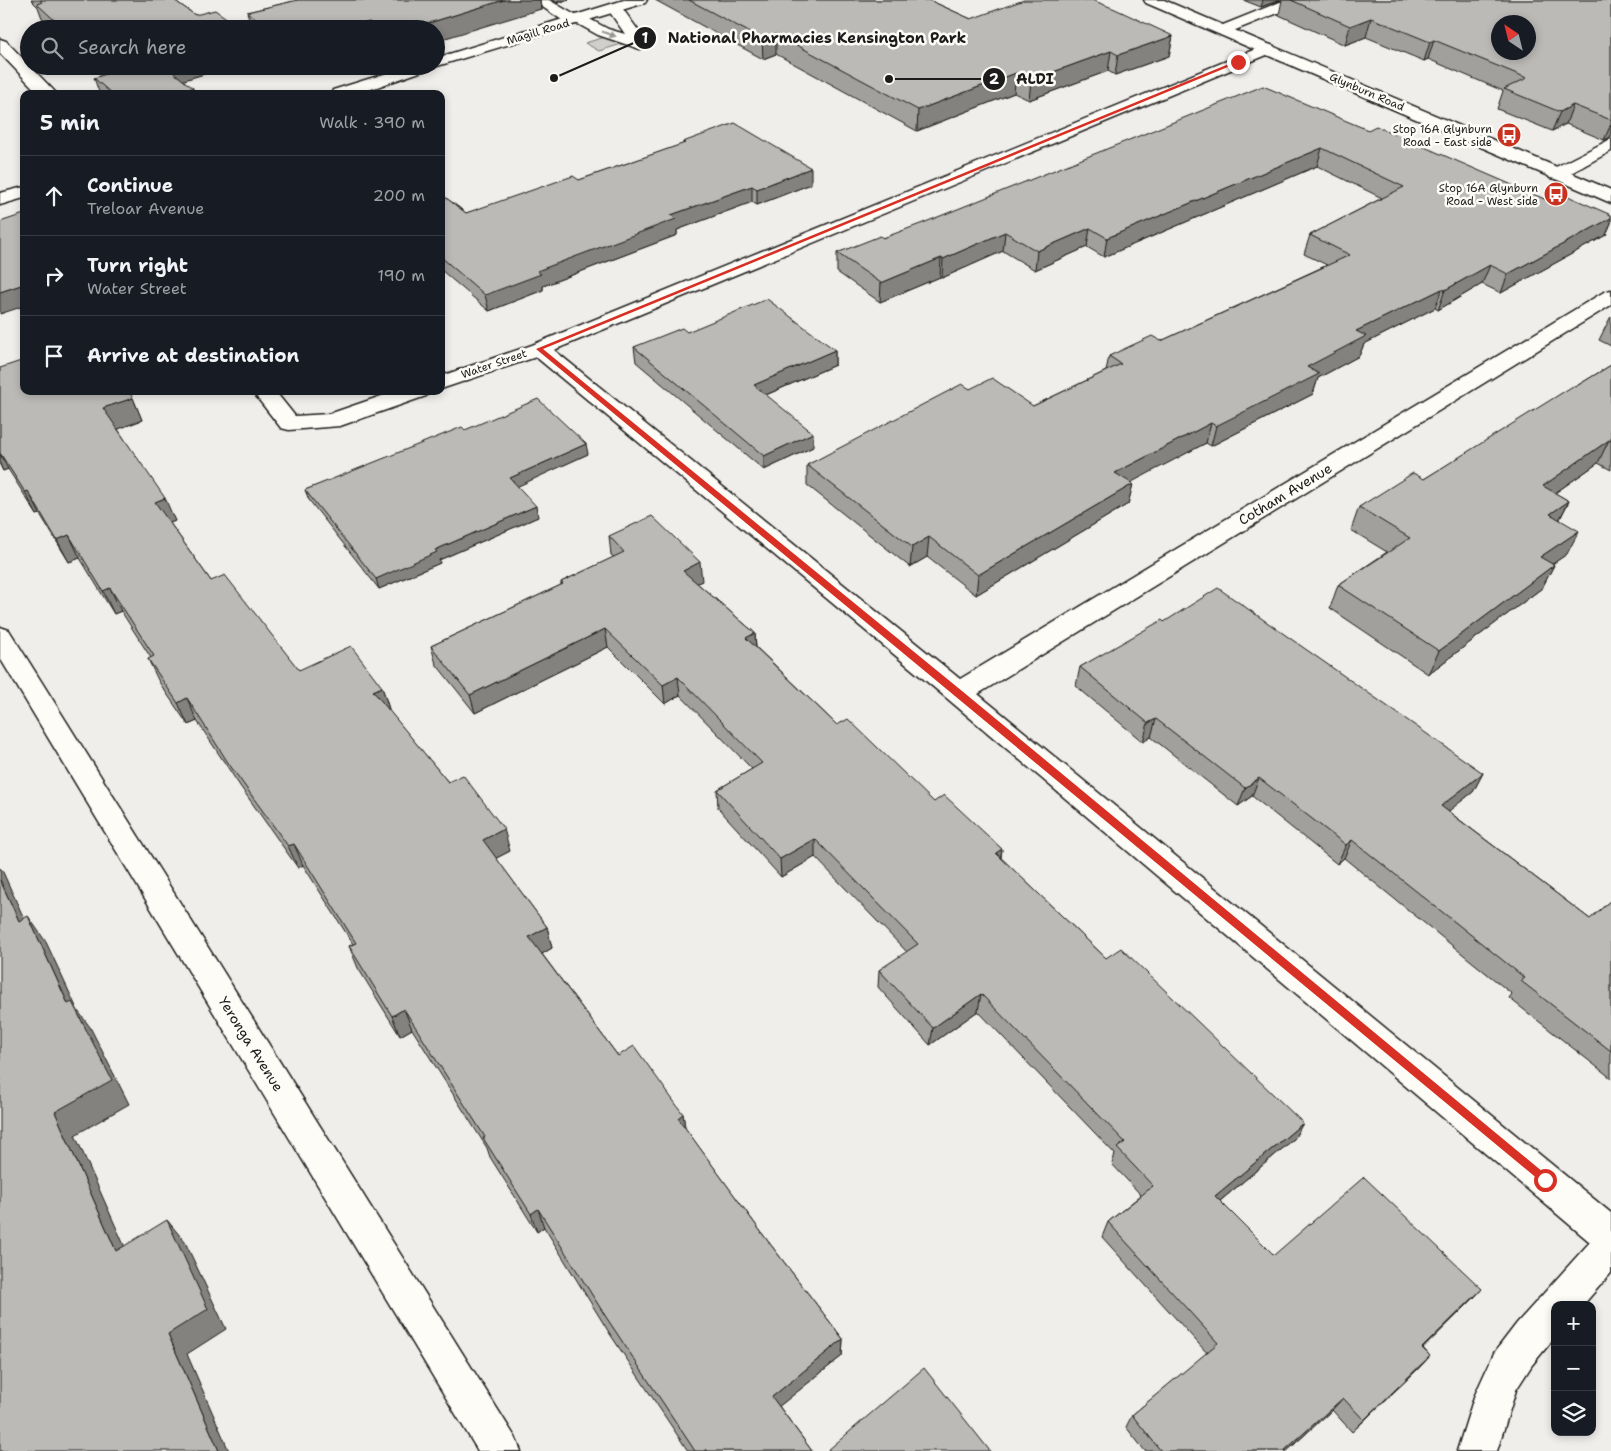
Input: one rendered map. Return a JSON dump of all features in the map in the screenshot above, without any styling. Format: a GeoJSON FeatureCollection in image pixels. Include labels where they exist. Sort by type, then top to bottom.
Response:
{"type":"FeatureCollection","features":[{"type":"Feature","properties":{"kind":"street"},"geometry":{"type":"LineString","coordinates":[[539,0],[603,32],[640,44],[614,8]]}},
{"type":"Feature","properties":{"kind":"street","name":"Magill Road"},"geometry":{"type":"LineString","coordinates":[[445,60],[640,0]]}},
{"type":"Feature","properties":{"kind":"street","name":"Glynburn Road"},"geometry":{"type":"LineString","coordinates":[[1150,0],[1611,197]]}},
{"type":"Feature","properties":{"kind":"street"},"geometry":{"type":"LineString","coordinates":[[1223,30],[1298,0]]}},
{"type":"Feature","properties":{"kind":"street"},"geometry":{"type":"LineString","coordinates":[[0,44],[20,64]]}},
{"type":"Feature","properties":{"kind":"street","name":"Water Street"},"geometry":{"type":"LineString","coordinates":[[445,382],[539,349],[1268,49]]}},
{"type":"Feature","properties":{"kind":"street"},"geometry":{"type":"LineString","coordinates":[[30,75],[45,90]]}},
{"type":"Feature","properties":{"kind":"street"},"geometry":{"type":"LineString","coordinates":[[352,90],[399,75]]}},
{"type":"Feature","properties":{"kind":"street"},"geometry":{"type":"LineString","coordinates":[[1556,174],[1611,144]]}},
{"type":"Feature","properties":{"kind":"street"},"geometry":{"type":"LineString","coordinates":[[0,199],[20,193]]}},
{"type":"Feature","properties":{"kind":"street","name":"Cotham Avenue"},"geometry":{"type":"LineString","coordinates":[[959,693],[1611,296]]}},
{"type":"Feature","properties":{"kind":"street"},"geometry":{"type":"LineString","coordinates":[[539,349],[959,693],[1611,1236]]}},
{"type":"Feature","properties":{"kind":"street"},"geometry":{"type":"LineString","coordinates":[[266,395],[289,423],[332,421],[407,395]]}},
{"type":"Feature","properties":{"kind":"street","name":"Yeronga Avenue"},"geometry":{"type":"LineString","coordinates":[[0,636],[501,1451]]}},
{"type":"Feature","properties":{"kind":"street"},"geometry":{"type":"LineString","coordinates":[[1562,1301],[1611,1246]]}},
{"type":"Feature","properties":{"kind":"street"},"geometry":{"type":"LineString","coordinates":[[1477,1451],[1491,1404],[1508,1367],[1529,1338],[1551,1313]]}},
{"type":"Feature","properties":{"kind":"shaded area"},"geometry":{"type":"Polygon","coordinates":[[[605,37],[625,43],[599,51],[585,43],[605,37]]]}},
{"type":"Feature","properties":{"kind":"building"},"geometry":{"type":"Polygon","coordinates":[[[40,0],[174,0],[195,15],[215,10],[229,20],[54,20],[37,4],[42,2],[40,0]]]}},
{"type":"Feature","properties":{"kind":"building"},"geometry":{"type":"Polygon","coordinates":[[[298,0],[504,0],[438,20],[257,20],[247,12],[298,0]]]}},
{"type":"Feature","properties":{"kind":"building"},"geometry":{"type":"Polygon","coordinates":[[[689,0],[929,0],[971,19],[1024,0],[1092,0],[1173,36],[1118,55],[1111,51],[1031,80],[1016,73],[918,110],[776,34],[762,39],[689,0]]]}},
{"type":"Feature","properties":{"kind":"building"},"geometry":{"type":"Polygon","coordinates":[[[1291,0],[1611,0],[1611,120],[1573,105],[1560,112],[1504,89],[1527,78],[1434,40],[1430,42],[1371,18],[1350,26],[1291,0]]]}},
{"type":"Feature","properties":{"kind":"building"},"geometry":{"type":"Polygon","coordinates":[[[103,75],[177,75],[193,88],[187,90],[108,90],[94,78],[103,75]]]}},
{"type":"Feature","properties":{"kind":"building"},"geometry":{"type":"Polygon","coordinates":[[[1263,86],[1368,130],[1376,126],[1556,204],[1570,197],[1611,215],[1611,218],[1508,274],[1490,265],[1445,290],[1442,289],[1356,331],[1366,336],[1307,367],[1319,374],[1216,426],[1211,423],[1115,473],[1133,484],[978,575],[929,537],[912,547],[807,465],[962,384],[970,389],[992,378],[1033,406],[1121,364],[1109,356],[1152,336],[1161,341],[1350,255],[1310,235],[1404,187],[1322,148],[1107,238],[1090,228],[1037,251],[1005,232],[881,283],[837,253],[880,236],[883,238],[923,223],[1263,86]]]}},
{"type":"Feature","properties":{"kind":"building"},"geometry":{"type":"Polygon","coordinates":[[[735,123],[811,168],[757,189],[752,186],[671,215],[676,219],[537,271],[541,274],[485,295],[445,260],[445,197],[466,213],[573,176],[579,180],[685,143],[683,142],[735,123]]]}},
{"type":"Feature","properties":{"kind":"building"},"geometry":{"type":"Polygon","coordinates":[[[20,215],[20,285],[0,292],[0,222],[20,215]]]}},
{"type":"Feature","properties":{"kind":"building"},"geometry":{"type":"Polygon","coordinates":[[[767,299],[835,350],[754,385],[813,433],[764,456],[634,347],[682,328],[687,332],[767,299]]]}},
{"type":"Feature","properties":{"kind":"building"},"geometry":{"type":"Polygon","coordinates":[[[20,361],[20,395],[131,395],[133,398],[103,408],[165,498],[155,502],[211,581],[225,575],[299,670],[351,646],[382,687],[373,691],[448,782],[463,775],[504,829],[483,840],[547,927],[529,937],[618,1056],[634,1046],[683,1114],[678,1118],[764,1236],[843,1339],[772,1397],[812,1451],[708,1451],[706,1449],[704,1451],[695,1451],[606,1317],[538,1209],[531,1214],[404,1009],[392,1016],[349,946],[356,943],[294,844],[288,846],[229,764],[187,698],[178,703],[148,659],[154,656],[110,588],[103,591],[69,535],[57,540],[28,491],[25,492],[0,453],[0,368],[20,361]]]}},
{"type":"Feature","properties":{"kind":"building"},"geometry":{"type":"Polygon","coordinates":[[[1611,365],[1611,441],[1609,440],[1543,486],[1569,501],[1550,514],[1579,531],[1540,557],[1554,565],[1439,651],[1338,585],[1410,538],[1359,507],[1413,473],[1424,479],[1573,386],[1575,387],[1611,365]]]}},
{"type":"Feature","properties":{"kind":"building"},"geometry":{"type":"Polygon","coordinates":[[[538,399],[586,444],[510,478],[536,506],[435,550],[437,552],[376,579],[305,490],[462,427],[465,430],[538,399]]]}},
{"type":"Feature","properties":{"kind":"building"},"geometry":{"type":"Polygon","coordinates":[[[652,516],[700,562],[683,571],[755,633],[746,638],[837,725],[848,719],[934,802],[944,795],[1002,849],[996,853],[1106,958],[1121,948],[1303,1123],[1215,1196],[1274,1255],[1364,1177],[1482,1289],[1422,1348],[1430,1356],[1364,1420],[1343,1398],[1284,1451],[1161,1451],[1132,1415],[1218,1343],[1108,1222],[1153,1186],[1117,1148],[1125,1142],[981,994],[933,1028],[879,970],[918,944],[815,839],[780,859],[717,790],[762,763],[678,677],[663,685],[605,629],[470,695],[431,646],[563,584],[561,582],[624,552],[609,536],[652,516]]]}},
{"type":"Feature","properties":{"kind":"building"},"geometry":{"type":"Polygon","coordinates":[[[1218,588],[1483,773],[1441,806],[1590,919],[1611,900],[1611,1051],[1521,981],[1525,978],[1352,840],[1346,845],[1259,778],[1245,788],[1156,719],[1148,723],[1080,667],[1162,620],[1164,622],[1218,588]]]}},
{"type":"Feature","properties":{"kind":"building"},"geometry":{"type":"Polygon","coordinates":[[[0,880],[19,921],[28,916],[68,1004],[72,1002],[112,1080],[55,1112],[116,1251],[167,1220],[208,1309],[168,1334],[219,1451],[0,1451],[0,880]]]}},
{"type":"Feature","properties":{"kind":"building"},"geometry":{"type":"Polygon","coordinates":[[[924,1368],[990,1451],[827,1451],[924,1368]]]}},
{"type":"Feature","properties":{"kind":"place","name":"National Pharmacies Kensington Park"},"geometry":{"type":"Point","coordinates":[554,78]}},
{"type":"Feature","properties":{"kind":"place","name":"ALDI"},"geometry":{"type":"Point","coordinates":[889,79]}},
{"type":"Feature","properties":{"kind":"place","name":"Stop 16A Glynburn Road - East side"},"geometry":{"type":"Point","coordinates":[1509,135]}},
{"type":"Feature","properties":{"kind":"place","name":"Stop 16A Glynburn Road - West side"},"geometry":{"type":"Point","coordinates":[1556,194]}},
{"type":"Feature","properties":{"kind":"route"},"geometry":{"type":"LineString","coordinates":[[1238,62],[539,349],[959,693],[1545,1180]]}}]}
